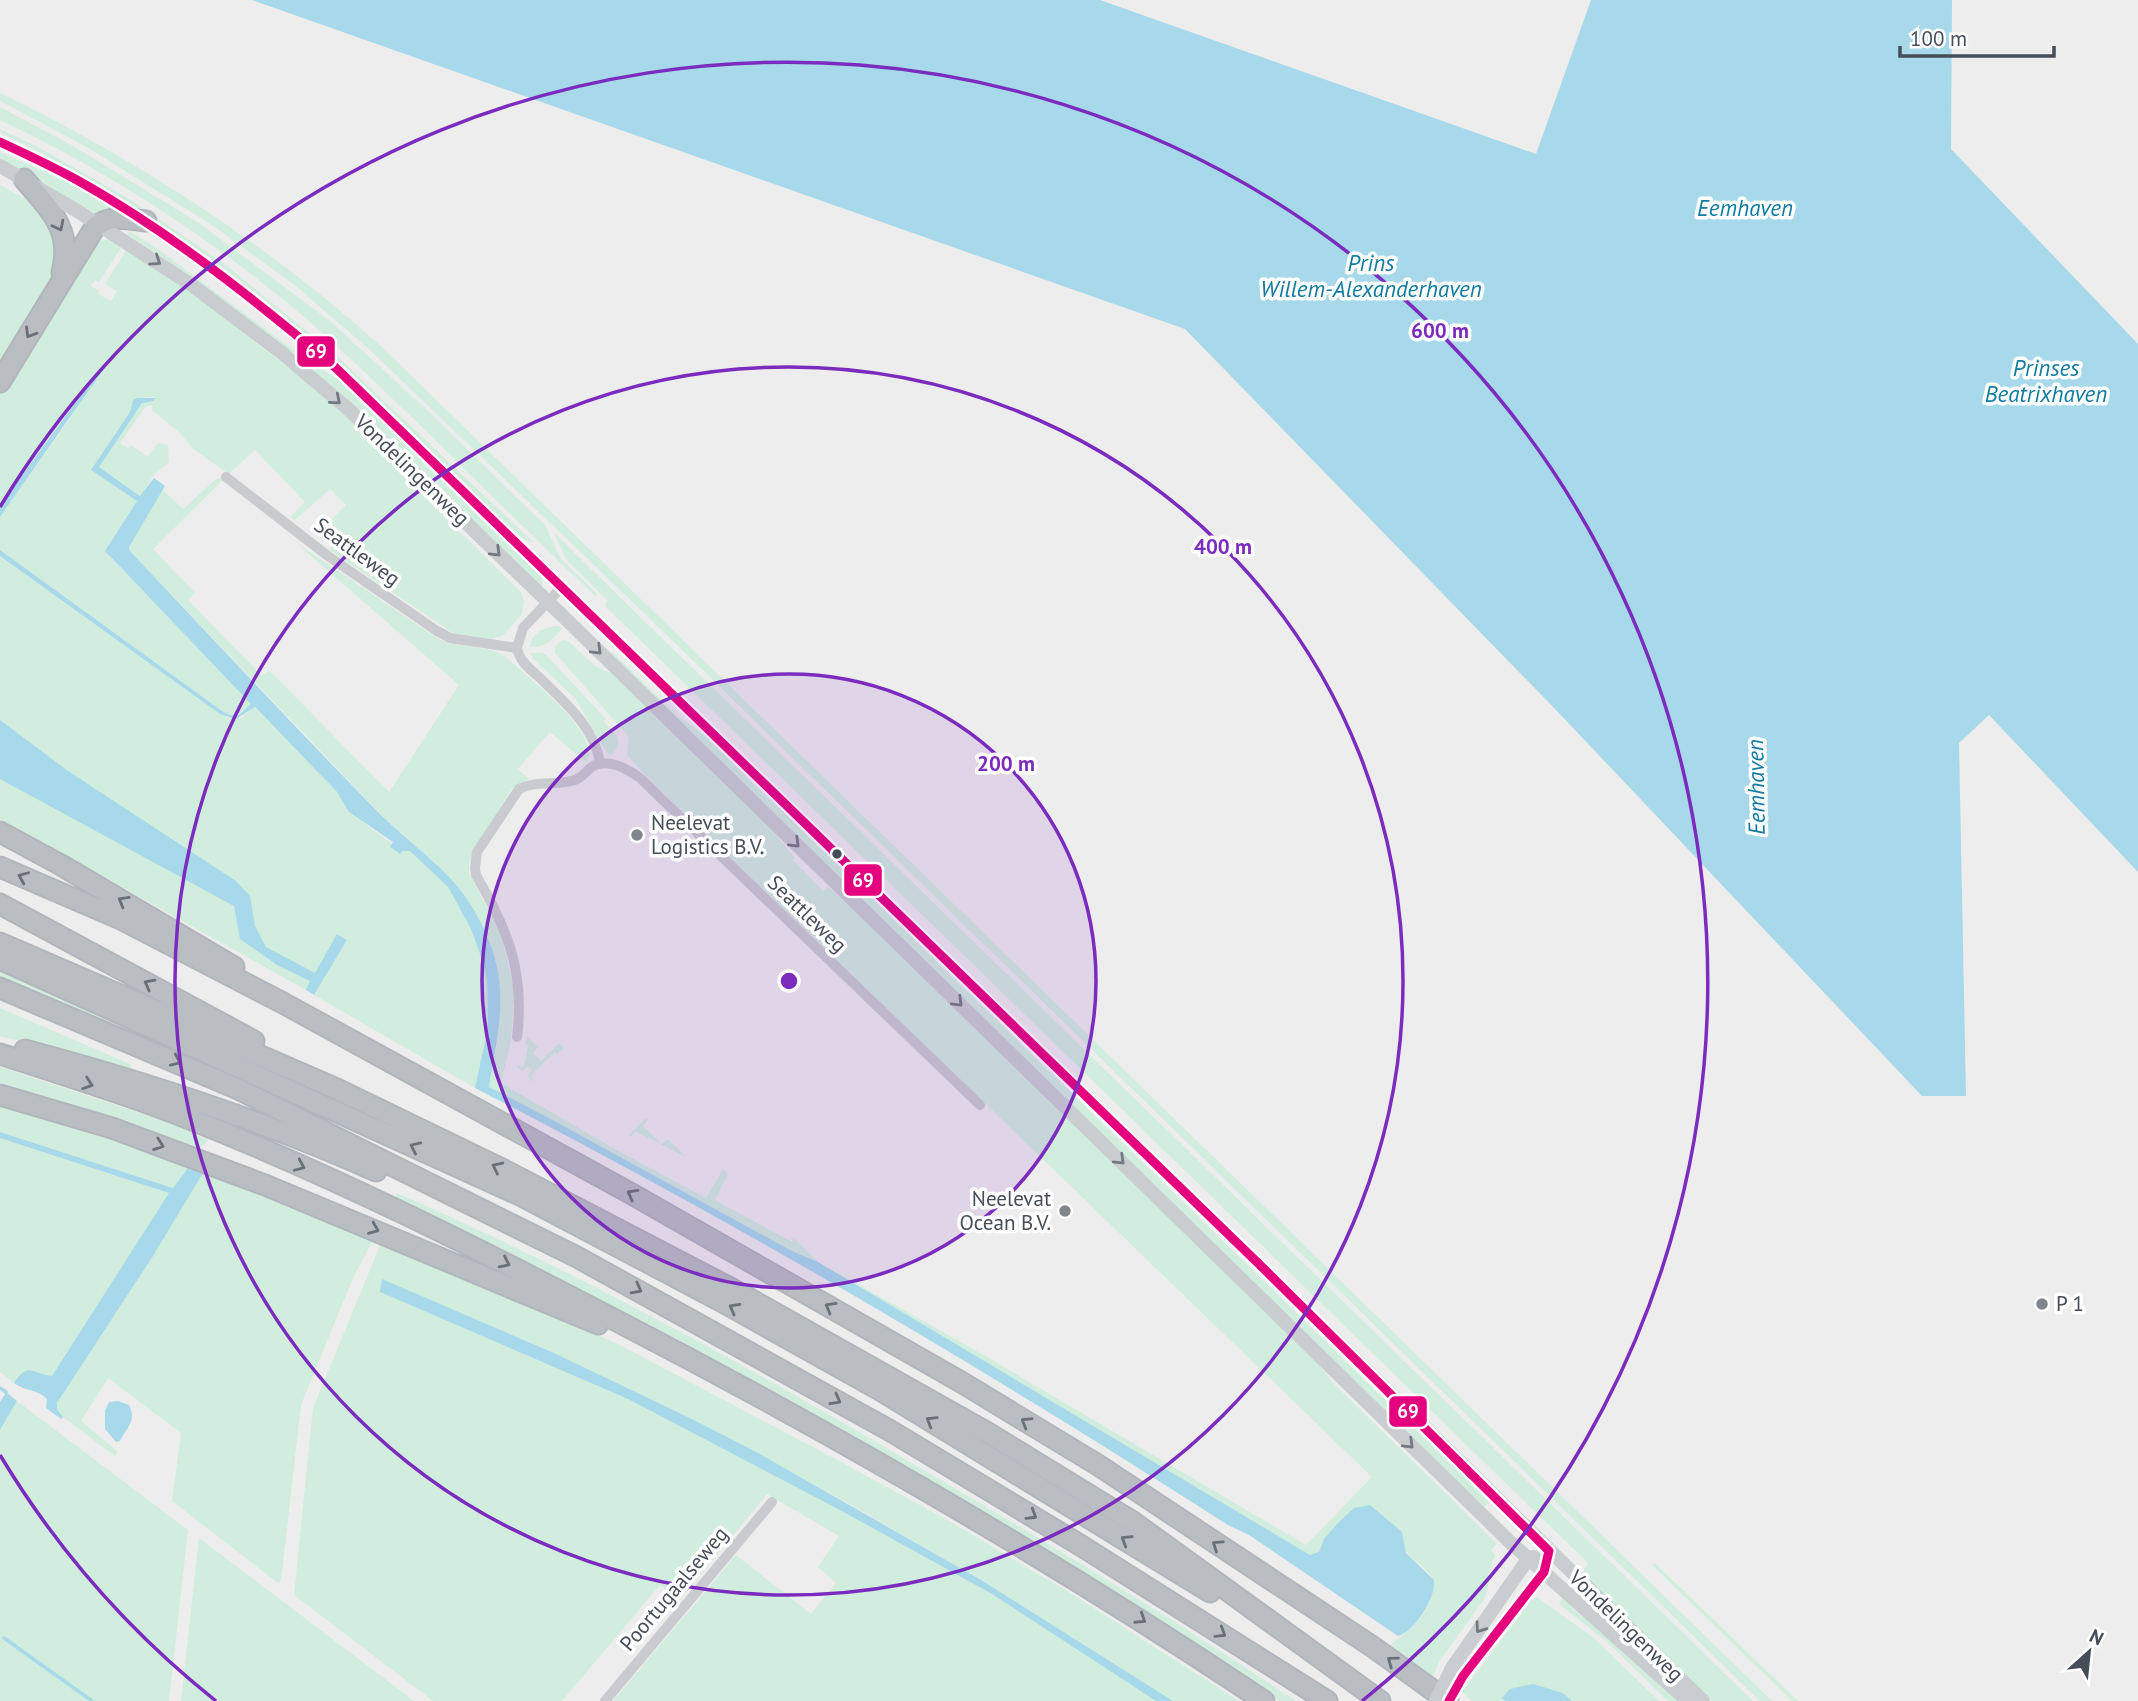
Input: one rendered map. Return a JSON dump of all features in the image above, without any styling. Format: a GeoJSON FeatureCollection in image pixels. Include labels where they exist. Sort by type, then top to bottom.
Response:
{"type":"FeatureCollection","features":[{"type":"Feature","properties":{"kind":"highway"},"geometry":{"type":"LineString","coordinates":[[24,179],[63,230],[66,246],[60,284]]}},
{"type":"Feature","properties":{"kind":"highway"},"geometry":{"type":"LineString","coordinates":[[0,382],[99,224],[106,219],[115,218],[146,221]]}},
{"type":"Feature","properties":{"kind":"highway"},"geometry":{"type":"LineString","coordinates":[[0,832],[223,959],[293,1008]]}},
{"type":"Feature","properties":{"kind":"highway"},"geometry":{"type":"LineString","coordinates":[[0,867],[123,920],[293,1008],[630,1193],[972,1389],[1098,1465],[1450,1698]]}},
{"type":"Feature","properties":{"kind":"highway"},"geometry":{"type":"LineString","coordinates":[[0,904],[262,1045],[337,1089]]}},
{"type":"Feature","properties":{"kind":"highway"},"geometry":{"type":"LineString","coordinates":[[0,943],[337,1089],[502,1169],[732,1289],[988,1433],[1133,1522],[1375,1697]]}},
{"type":"Feature","properties":{"kind":"highway"},"geometry":{"type":"LineString","coordinates":[[0,959],[522,1196],[721,1301],[892,1397],[1115,1533],[1375,1697]]}},
{"type":"Feature","properties":{"kind":"highway"},"geometry":{"type":"LineString","coordinates":[[0,988],[247,1093],[577,1257],[889,1430],[1080,1545],[1327,1701]]}},
{"type":"Feature","properties":{"kind":"highway"},"geometry":{"type":"LineString","coordinates":[[0,1045],[120,1075],[218,1108],[356,1162],[577,1257]]}},
{"type":"Feature","properties":{"kind":"highway"},"geometry":{"type":"LineString","coordinates":[[0,1054],[187,1117],[324,1176],[512,1266],[753,1392],[1031,1552],[1130,1612],[1264,1701]]}},
{"type":"Feature","properties":{"kind":"highway"},"geometry":{"type":"LineString","coordinates":[[0,1095],[112,1128],[265,1185],[494,1279],[753,1392]]}},
{"type":"Feature","properties":{"kind":"main road","name":"Vondelingenweg"},"geometry":{"type":"LineString","coordinates":[[0,142],[83,183],[146,221],[218,271],[336,368],[1251,1256],[1703,1701]]}},
{"type":"Feature","properties":{"kind":"main road","name":"Vondelingenweg"},"geometry":{"type":"LineString","coordinates":[[0,166],[99,224],[193,286],[282,353],[346,408],[1528,1559],[1688,1701]]}},
{"type":"Feature","properties":{"kind":"main road"},"geometry":{"type":"LineString","coordinates":[[1450,1698],[1458,1672],[1528,1559],[1549,1551]]}},
{"type":"Feature","properties":{"kind":"main road"},"geometry":{"type":"LineString","coordinates":[[1436,1701],[1544,1572],[1549,1551]]}},
{"type":"Feature","properties":{"kind":"main road"},"geometry":{"type":"LineString","coordinates":[[1527,1594],[1543,1588],[1562,1588]]}},
{"type":"Feature","properties":{"kind":"street","name":"Seattleweg"},"geometry":{"type":"LineString","coordinates":[[226,477],[328,555],[437,631],[450,638],[517,648]]}},
{"type":"Feature","properties":{"kind":"street"},"geometry":{"type":"LineString","coordinates":[[517,1037],[520,988],[517,972],[506,932],[476,876],[475,868],[477,852],[519,789],[527,785],[576,780],[593,766],[600,764],[594,741],[579,718],[524,663],[517,648],[523,628],[561,588]]}},
{"type":"Feature","properties":{"kind":"street","name":"Seattleweg"},"geometry":{"type":"LineString","coordinates":[[600,764],[616,765],[640,778],[980,1105]]}},
{"type":"Feature","properties":{"kind":"street","name":"Poortugaalseweg"},"geometry":{"type":"LineString","coordinates":[[605,1701],[772,1502]]}},
{"type":"Feature","properties":{"kind":"green space"},"geometry":{"type":"Polygon","coordinates":[[[0,93],[102,147],[201,207],[294,274],[383,348],[1772,1701],[1760,1701],[641,610],[370,350],[297,287],[215,227],[85,146],[0,101],[0,93]]]}},
{"type":"Feature","properties":{"kind":"green space"},"geometry":{"type":"Polygon","coordinates":[[[0,107],[75,147],[199,223],[330,321],[426,409],[545,525],[561,559],[597,594],[595,596],[373,380],[285,301],[148,202],[75,159],[0,120],[0,107]]]}},
{"type":"Feature","properties":{"kind":"green space"},"geometry":{"type":"Polygon","coordinates":[[[0,129],[38,147],[131,200],[226,265],[337,356],[534,543],[516,535],[345,368],[252,290],[148,216],[75,172],[0,132],[0,129]]]}},
{"type":"Feature","properties":{"kind":"green space"},"geometry":{"type":"Polygon","coordinates":[[[0,152],[78,187],[115,209],[98,215],[0,159],[0,152]]]}},
{"type":"Feature","properties":{"kind":"green space"},"geometry":{"type":"Polygon","coordinates":[[[0,185],[31,202],[45,214],[58,243],[53,282],[0,363],[0,185]]]}},
{"type":"Feature","properties":{"kind":"green space"},"geometry":{"type":"Polygon","coordinates":[[[129,231],[343,383],[541,576],[543,589],[408,456],[325,381],[127,234],[129,231]]]}},
{"type":"Feature","properties":{"kind":"green space"},"geometry":{"type":"Polygon","coordinates":[[[109,238],[122,246],[99,282],[95,280],[91,286],[99,291],[98,294],[111,301],[117,291],[105,284],[127,249],[176,281],[316,389],[365,434],[413,486],[521,592],[524,601],[522,614],[502,636],[491,639],[453,633],[331,551],[329,543],[317,535],[346,505],[330,489],[295,520],[290,517],[305,502],[255,450],[229,474],[193,449],[180,433],[152,410],[152,405],[145,407],[120,443],[128,448],[131,445],[148,457],[158,443],[168,445],[169,462],[153,476],[141,496],[98,467],[143,402],[153,401],[155,397],[137,398],[92,470],[137,501],[108,546],[110,557],[252,704],[239,715],[222,711],[0,550],[0,517],[69,420],[102,365],[0,505],[0,390],[96,243],[109,238]]]}},
{"type":"Feature","properties":{"kind":"green space"},"geometry":{"type":"Polygon","coordinates":[[[220,478],[224,479],[153,549],[195,593],[188,600],[262,676],[269,670],[389,792],[459,685],[295,542],[440,640],[492,650],[504,655],[564,710],[584,738],[589,751],[587,763],[550,732],[518,769],[529,779],[512,788],[469,861],[469,873],[501,934],[514,990],[511,1041],[501,1083],[706,1198],[723,1169],[728,1174],[715,1200],[792,1242],[794,1238],[818,1262],[792,1251],[488,1087],[500,1016],[499,981],[491,946],[469,901],[441,868],[373,806],[130,551],[129,547],[162,489],[183,509],[220,478]]]}},
{"type":"Feature","properties":{"kind":"green space"},"geometry":{"type":"Polygon","coordinates":[[[554,533],[1753,1701],[1712,1701],[1582,1573],[1588,1563],[605,606],[607,600],[566,559],[554,533]]]}},
{"type":"Feature","properties":{"kind":"green space"},"geometry":{"type":"Polygon","coordinates":[[[0,556],[220,714],[242,718],[254,707],[337,792],[349,812],[402,851],[410,851],[448,887],[471,929],[487,980],[488,1027],[475,1088],[314,995],[347,940],[338,934],[306,990],[0,819],[0,556]]]}},
{"type":"Feature","properties":{"kind":"green space"},"geometry":{"type":"Polygon","coordinates":[[[555,626],[562,627],[551,640],[544,645],[530,647],[538,632],[555,626]]]}},
{"type":"Feature","properties":{"kind":"green space"},"geometry":{"type":"Polygon","coordinates":[[[562,640],[568,641],[595,666],[614,675],[771,829],[795,858],[793,860],[823,891],[828,887],[848,903],[1314,1358],[1333,1383],[1497,1544],[1491,1550],[1495,1555],[1484,1600],[1440,1660],[1433,1676],[1390,1646],[1418,1621],[1428,1606],[1433,1590],[1430,1575],[1404,1547],[1324,1539],[1319,1552],[1311,1556],[818,1262],[975,1350],[1306,1545],[1372,1477],[645,775],[627,755],[629,737],[555,653],[555,647],[562,640]]]}},
{"type":"Feature","properties":{"kind":"green space"},"geometry":{"type":"Polygon","coordinates":[[[612,652],[678,716],[707,737],[1490,1502],[1484,1507],[610,654],[612,652]]]}},
{"type":"Feature","properties":{"kind":"green space"},"geometry":{"type":"Polygon","coordinates":[[[530,653],[543,653],[547,656],[606,719],[604,722],[619,741],[611,756],[575,698],[534,660],[530,653]]]}},
{"type":"Feature","properties":{"kind":"green space"},"geometry":{"type":"Polygon","coordinates":[[[0,972],[166,1046],[109,1028],[0,983],[0,972]]]}},
{"type":"Feature","properties":{"kind":"green space"},"geometry":{"type":"Polygon","coordinates":[[[0,1008],[130,1064],[132,1070],[0,1036],[0,1008]]]}},
{"type":"Feature","properties":{"kind":"green space"},"geometry":{"type":"Polygon","coordinates":[[[527,1036],[538,1047],[533,1053],[541,1061],[559,1043],[564,1048],[557,1054],[555,1052],[531,1076],[535,1083],[527,1076],[532,1070],[528,1066],[522,1071],[516,1066],[524,1067],[527,1036]]]}},
{"type":"Feature","properties":{"kind":"green space"},"geometry":{"type":"Polygon","coordinates":[[[0,1067],[194,1131],[194,1134],[209,1140],[200,1148],[0,1088],[0,1067]]]}},
{"type":"Feature","properties":{"kind":"green space"},"geometry":{"type":"Polygon","coordinates":[[[0,1102],[86,1127],[188,1168],[173,1188],[0,1132],[0,1102]]]}},
{"type":"Feature","properties":{"kind":"green space"},"geometry":{"type":"Polygon","coordinates":[[[646,1118],[648,1120],[643,1126],[661,1144],[668,1139],[686,1157],[635,1131],[628,1136],[646,1118]]]}},
{"type":"Feature","properties":{"kind":"green space"},"geometry":{"type":"Polygon","coordinates":[[[0,1138],[170,1193],[52,1376],[27,1371],[14,1383],[0,1372],[0,1138]]]}},
{"type":"Feature","properties":{"kind":"green space"},"geometry":{"type":"Polygon","coordinates":[[[203,1173],[373,1240],[353,1278],[301,1405],[281,1581],[278,1583],[172,1501],[181,1433],[108,1378],[81,1421],[117,1451],[116,1457],[63,1417],[57,1409],[57,1403],[153,1256],[203,1173]]]}},
{"type":"Feature","properties":{"kind":"green space"},"geometry":{"type":"Polygon","coordinates":[[[397,1193],[598,1288],[794,1394],[1064,1553],[1296,1701],[1280,1701],[1160,1621],[943,1488],[708,1357],[497,1249],[394,1200],[397,1193]]]}},
{"type":"Feature","properties":{"kind":"green space"},"geometry":{"type":"Polygon","coordinates":[[[381,1243],[618,1344],[841,1462],[951,1522],[1075,1596],[1239,1701],[1173,1701],[981,1580],[841,1499],[692,1419],[554,1353],[455,1310],[431,1301],[380,1292],[628,1399],[836,1508],[992,1594],[1156,1701],[613,1701],[736,1555],[811,1614],[836,1583],[818,1567],[839,1536],[767,1494],[679,1601],[660,1585],[562,1701],[433,1701],[294,1595],[313,1408],[381,1243]]]}},
{"type":"Feature","properties":{"kind":"green space"},"geometry":{"type":"Polygon","coordinates":[[[17,1401],[188,1530],[169,1701],[0,1701],[0,1430],[17,1401]]]}},
{"type":"Feature","properties":{"kind":"green space"},"geometry":{"type":"Polygon","coordinates":[[[199,1538],[215,1550],[414,1701],[181,1701],[199,1538]]]}},
{"type":"Feature","properties":{"kind":"green space"},"geometry":{"type":"Polygon","coordinates":[[[1655,1563],[1798,1701],[1792,1701],[1652,1565],[1655,1563]]]}},
{"type":"Feature","properties":{"kind":"green space"},"geometry":{"type":"Polygon","coordinates":[[[1563,1596],[1569,1600],[1576,1612],[1590,1618],[1680,1701],[1668,1701],[1606,1641],[1559,1604],[1563,1596]]]}},
{"type":"Feature","properties":{"kind":"green space"},"geometry":{"type":"Polygon","coordinates":[[[1537,1597],[1595,1639],[1659,1701],[1572,1701],[1563,1693],[1503,1697],[1506,1701],[1472,1701],[1462,1692],[1530,1602],[1537,1597]]]}},
{"type":"Feature","properties":{"kind":"water"},"geometry":{"type":"Polygon","coordinates":[[[252,0],[1100,0],[1536,154],[1591,0],[1952,0],[1951,149],[2138,344],[2138,872],[1989,715],[1959,743],[1966,1096],[1922,1096],[1557,711],[1185,329],[252,0]]]}},
{"type":"Feature","properties":{"kind":"water"},"geometry":{"type":"Polygon","coordinates":[[[104,364],[101,373],[0,517],[0,505],[104,364]]]}},
{"type":"Feature","properties":{"kind":"water"},"geometry":{"type":"Polygon","coordinates":[[[156,398],[142,403],[99,467],[140,496],[154,478],[165,486],[129,547],[130,551],[345,778],[442,870],[469,902],[491,946],[499,983],[500,1017],[489,1087],[792,1251],[818,1262],[1310,1555],[1319,1552],[1324,1539],[1354,1508],[1370,1505],[1402,1532],[1406,1553],[1434,1580],[1428,1604],[1411,1628],[1398,1636],[1249,1535],[1228,1525],[1044,1409],[857,1297],[668,1190],[475,1088],[488,1027],[487,980],[471,929],[448,887],[410,851],[400,854],[390,847],[393,842],[349,812],[337,792],[255,707],[236,719],[220,714],[0,556],[0,550],[222,711],[239,715],[251,704],[105,551],[137,501],[91,470],[130,412],[133,400],[156,398]]]}},
{"type":"Feature","properties":{"kind":"water"},"geometry":{"type":"Polygon","coordinates":[[[0,720],[68,771],[236,881],[250,896],[255,926],[266,947],[315,973],[337,934],[347,940],[314,995],[306,990],[310,981],[277,965],[240,939],[234,906],[0,779],[0,720]]]}},
{"type":"Feature","properties":{"kind":"water"},"geometry":{"type":"Polygon","coordinates":[[[0,1132],[173,1188],[188,1168],[203,1173],[153,1256],[57,1403],[57,1409],[63,1417],[61,1419],[46,1408],[47,1399],[14,1383],[27,1371],[52,1376],[169,1193],[0,1138],[0,1132]]]}},
{"type":"Feature","properties":{"kind":"water"},"geometry":{"type":"Polygon","coordinates":[[[382,1279],[554,1353],[760,1454],[981,1580],[1173,1701],[1156,1701],[992,1594],[836,1508],[628,1399],[380,1292],[382,1279]]]}},
{"type":"Feature","properties":{"kind":"water"},"geometry":{"type":"Polygon","coordinates":[[[6,1392],[17,1401],[0,1430],[0,1402],[6,1392]]]}},
{"type":"Feature","properties":{"kind":"water"},"geometry":{"type":"Polygon","coordinates":[[[118,1401],[129,1405],[132,1420],[120,1441],[116,1442],[105,1429],[105,1411],[109,1402],[118,1401]]]}},
{"type":"Feature","properties":{"kind":"water"},"geometry":{"type":"Polygon","coordinates":[[[1533,1684],[1563,1693],[1572,1701],[1506,1701],[1502,1698],[1510,1689],[1533,1684]]]}},
{"type":"Feature","properties":{"kind":"waterway"},"geometry":{"type":"LineString","coordinates":[[0,1388],[6,1392]]}},
{"type":"Feature","properties":{"kind":"waterway"},"geometry":{"type":"LineString","coordinates":[[4,1638],[92,1701]]}},
{"type":"Feature","properties":{"kind":"transit line","name":"69"},"geometry":{"type":"LineString","coordinates":[[0,142],[77,180],[178,244],[243,292],[336,368],[1261,1266],[1549,1551],[1544,1572],[1463,1676],[1449,1701]]}},
{"type":"Feature","properties":{"kind":"place","name":"Neelevat Logistics B.V."},"geometry":{"type":"Point","coordinates":[637,835]}},
{"type":"Feature","properties":{"kind":"place","name":"Neelevat Ocean B.V."},"geometry":{"type":"Point","coordinates":[1065,1211]}},
{"type":"Feature","properties":{"kind":"place","name":"P 1"},"geometry":{"type":"Point","coordinates":[2042,1304]}},
{"type":"Feature","properties":{"kind":"water label","name":"Eemhaven"},"geometry":{"type":"Point","coordinates":[1745,208]}},
{"type":"Feature","properties":{"kind":"water label","name":"Prins Willem-Alexanderhaven"},"geometry":{"type":"Point","coordinates":[1371,276]}},
{"type":"Feature","properties":{"kind":"water label","name":"Prinses Beatrixhaven"},"geometry":{"type":"Point","coordinates":[2046,381]}},
{"type":"Feature","properties":{"kind":"water label","name":"Eemhaven"},"geometry":{"type":"Point","coordinates":[1756,787]}}]}
